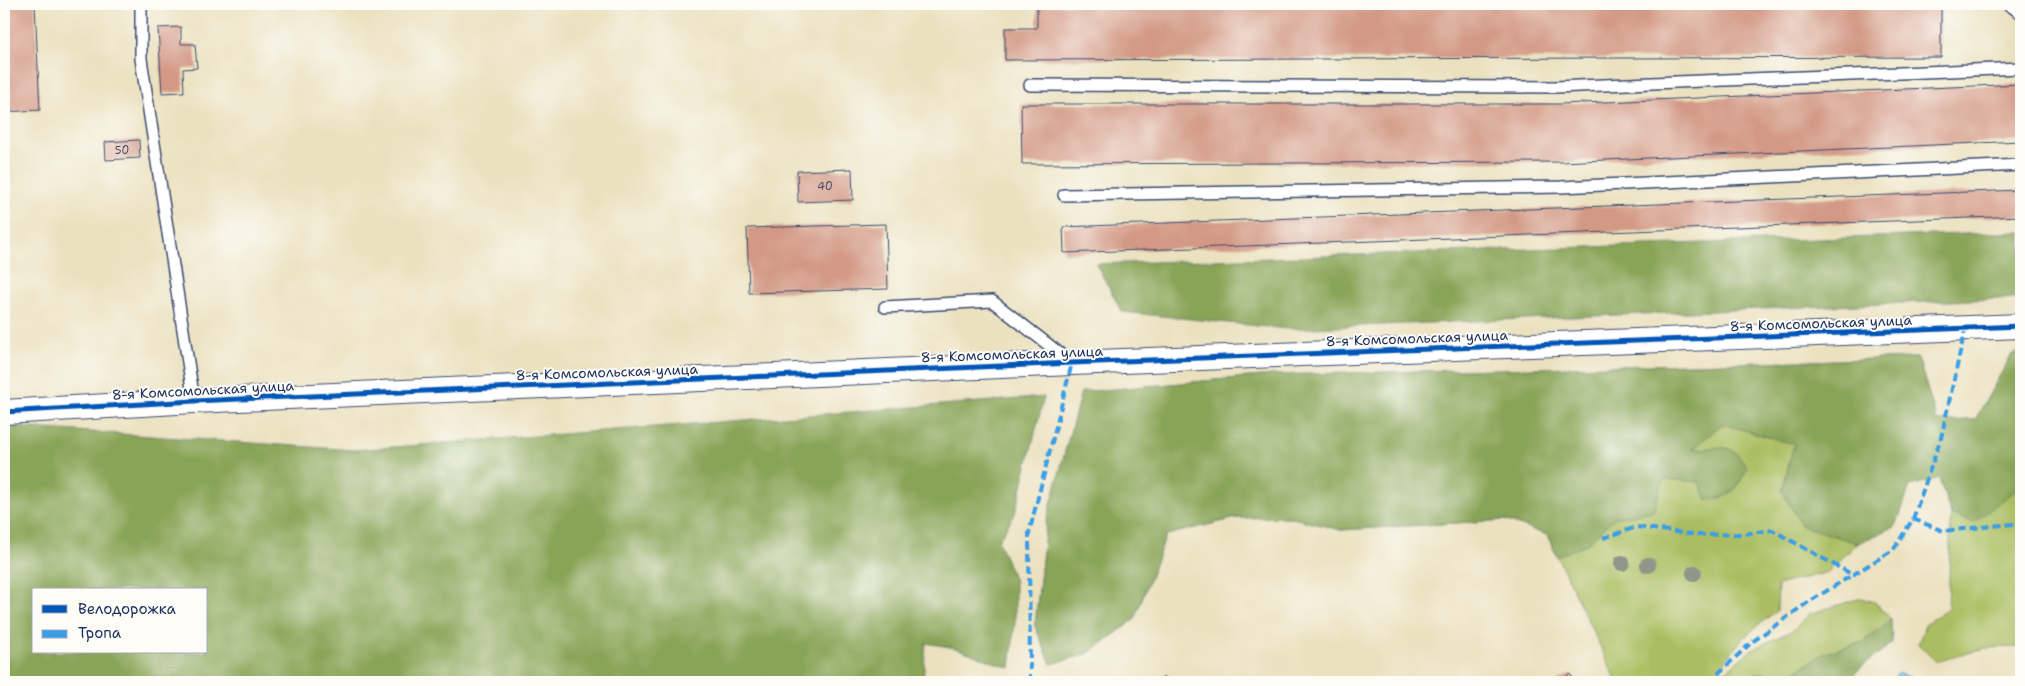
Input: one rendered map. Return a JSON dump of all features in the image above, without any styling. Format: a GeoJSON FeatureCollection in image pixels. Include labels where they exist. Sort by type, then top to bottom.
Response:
{"type":"FeatureCollection","features":[{"type":"Feature","properties":{"kind":"street","name":"8-я Комсомольская улица"},"geometry":{"type":"LineString","coordinates":[[4,412],[194,401],[1072,363],[2021,326]]}},
{"type":"Feature","properties":{"kind":"lane"},"geometry":{"type":"LineString","coordinates":[[141,4],[141,59],[194,401]]}},
{"type":"Feature","properties":{"kind":"lane"},"geometry":{"type":"LineString","coordinates":[[2008,4],[2021,13]]}},
{"type":"Feature","properties":{"kind":"lane"},"geometry":{"type":"LineString","coordinates":[[1030,85],[1555,87],[2021,68]]}},
{"type":"Feature","properties":{"kind":"lane"},"geometry":{"type":"LineString","coordinates":[[1064,195],[1561,187],[2021,165]]}},
{"type":"Feature","properties":{"kind":"lane"},"geometry":{"type":"LineString","coordinates":[[885,307],[992,301],[1072,363]]}},
{"type":"Feature","properties":{"kind":"green space"},"geometry":{"type":"Polygon","coordinates":[[[2021,232],[2021,298],[1287,329],[1122,312],[1096,264],[2021,232]]]}},
{"type":"Feature","properties":{"kind":"green space"},"geometry":{"type":"Polygon","coordinates":[[[2021,352],[2021,647],[1986,648],[1936,662],[1918,644],[1926,623],[1948,609],[1951,515],[1939,478],[1910,486],[1896,526],[1858,543],[1828,572],[1778,585],[1777,611],[1741,641],[1727,659],[1715,680],[1751,650],[1793,630],[1809,614],[1861,598],[1875,602],[1891,619],[1863,642],[1825,653],[1785,678],[1762,673],[1746,677],[1745,682],[1617,682],[1547,535],[1505,520],[1341,530],[1289,517],[1236,518],[1166,535],[1134,620],[1087,654],[1051,664],[1035,626],[1046,523],[1081,392],[1272,375],[1918,358],[1937,421],[1975,420],[2012,354],[2021,352]]]}},
{"type":"Feature","properties":{"kind":"green space"},"geometry":{"type":"Polygon","coordinates":[[[2021,352],[2021,486],[1974,522],[1951,515],[1939,478],[1910,486],[1896,526],[1858,543],[1802,526],[1782,491],[1794,444],[1722,424],[1693,449],[1718,447],[1730,449],[1736,453],[1747,468],[1733,492],[1722,497],[1707,500],[1699,482],[1664,479],[1653,511],[1614,518],[1587,544],[1557,556],[1547,535],[1505,520],[1341,530],[1289,517],[1236,518],[1166,535],[1134,620],[1087,654],[1051,664],[1035,626],[1046,523],[1081,392],[1272,375],[1918,358],[1937,421],[1975,420],[2012,354],[2021,352]]]}},
{"type":"Feature","properties":{"kind":"green space"},"geometry":{"type":"Polygon","coordinates":[[[1044,397],[1015,514],[998,541],[1015,581],[1015,623],[1010,668],[955,648],[926,643],[923,682],[780,682],[774,677],[697,682],[4,682],[4,426],[354,450],[1044,397]]]}},
{"type":"Feature","properties":{"kind":"green space"},"geometry":{"type":"Polygon","coordinates":[[[1891,619],[1892,643],[1859,669],[1848,682],[1745,682],[1746,677],[1762,673],[1785,678],[1825,653],[1863,642],[1891,619]]]}},
{"type":"Feature","properties":{"kind":"water"},"geometry":{"type":"Polygon","coordinates":[[[1897,673],[1929,682],[1892,682],[1897,673]]]}},
{"type":"Feature","properties":{"kind":"building"},"geometry":{"type":"Polygon","coordinates":[[[4,4],[35,4],[40,110],[4,112],[4,4]]]}},
{"type":"Feature","properties":{"kind":"building"},"geometry":{"type":"Polygon","coordinates":[[[1941,4],[1941,57],[1005,60],[1005,28],[1037,28],[1037,5],[1941,4]]]}},
{"type":"Feature","properties":{"kind":"building"},"geometry":{"type":"Polygon","coordinates":[[[181,27],[181,44],[195,44],[197,68],[183,69],[184,92],[162,93],[158,28],[181,27]]]}},
{"type":"Feature","properties":{"kind":"building"},"geometry":{"type":"Polygon","coordinates":[[[2021,84],[2021,141],[1561,162],[1022,164],[1021,104],[1560,104],[2021,84]]]}},
{"type":"Feature","properties":{"kind":"building"},"geometry":{"type":"Polygon","coordinates":[[[139,140],[140,158],[106,160],[105,142],[139,140]]]}},
{"type":"Feature","properties":{"kind":"building"},"geometry":{"type":"Polygon","coordinates":[[[852,169],[853,200],[798,202],[797,171],[852,169]]]}},
{"type":"Feature","properties":{"kind":"building"},"geometry":{"type":"Polygon","coordinates":[[[2021,190],[2021,216],[1064,253],[1063,227],[2021,190]]]}},
{"type":"Feature","properties":{"kind":"building"},"geometry":{"type":"Polygon","coordinates":[[[886,224],[888,289],[749,293],[747,228],[886,224]]]}},
{"type":"Feature","properties":{"kind":"building"},"geometry":{"type":"Polygon","coordinates":[[[1570,674],[1575,682],[1556,682],[1570,674]]]}},
{"type":"Feature","properties":{"kind":"building"},"geometry":{"type":"Polygon","coordinates":[[[1163,677],[1181,682],[1161,682],[1163,677]]]}},
{"type":"Feature","properties":{"kind":"marked path"},"geometry":{"type":"LineString","coordinates":[[1709,682],[1752,642],[1807,603],[1893,550],[1913,519],[1941,438],[1965,330]]}},
{"type":"Feature","properties":{"kind":"marked path"},"geometry":{"type":"LineString","coordinates":[[1030,682],[1029,533],[1072,363]]}},
{"type":"Feature","properties":{"kind":"marked path"},"geometry":{"type":"LineString","coordinates":[[1913,519],[1943,531],[2013,524],[2021,527]]}},
{"type":"Feature","properties":{"kind":"marked path"},"geometry":{"type":"LineString","coordinates":[[1603,538],[1637,527],[1699,535],[1744,534],[1772,530],[1853,575]]}},
{"type":"Feature","properties":{"kind":"cycle path"},"geometry":{"type":"LineString","coordinates":[[4,412],[194,401],[1072,363],[2021,326]]}}]}
